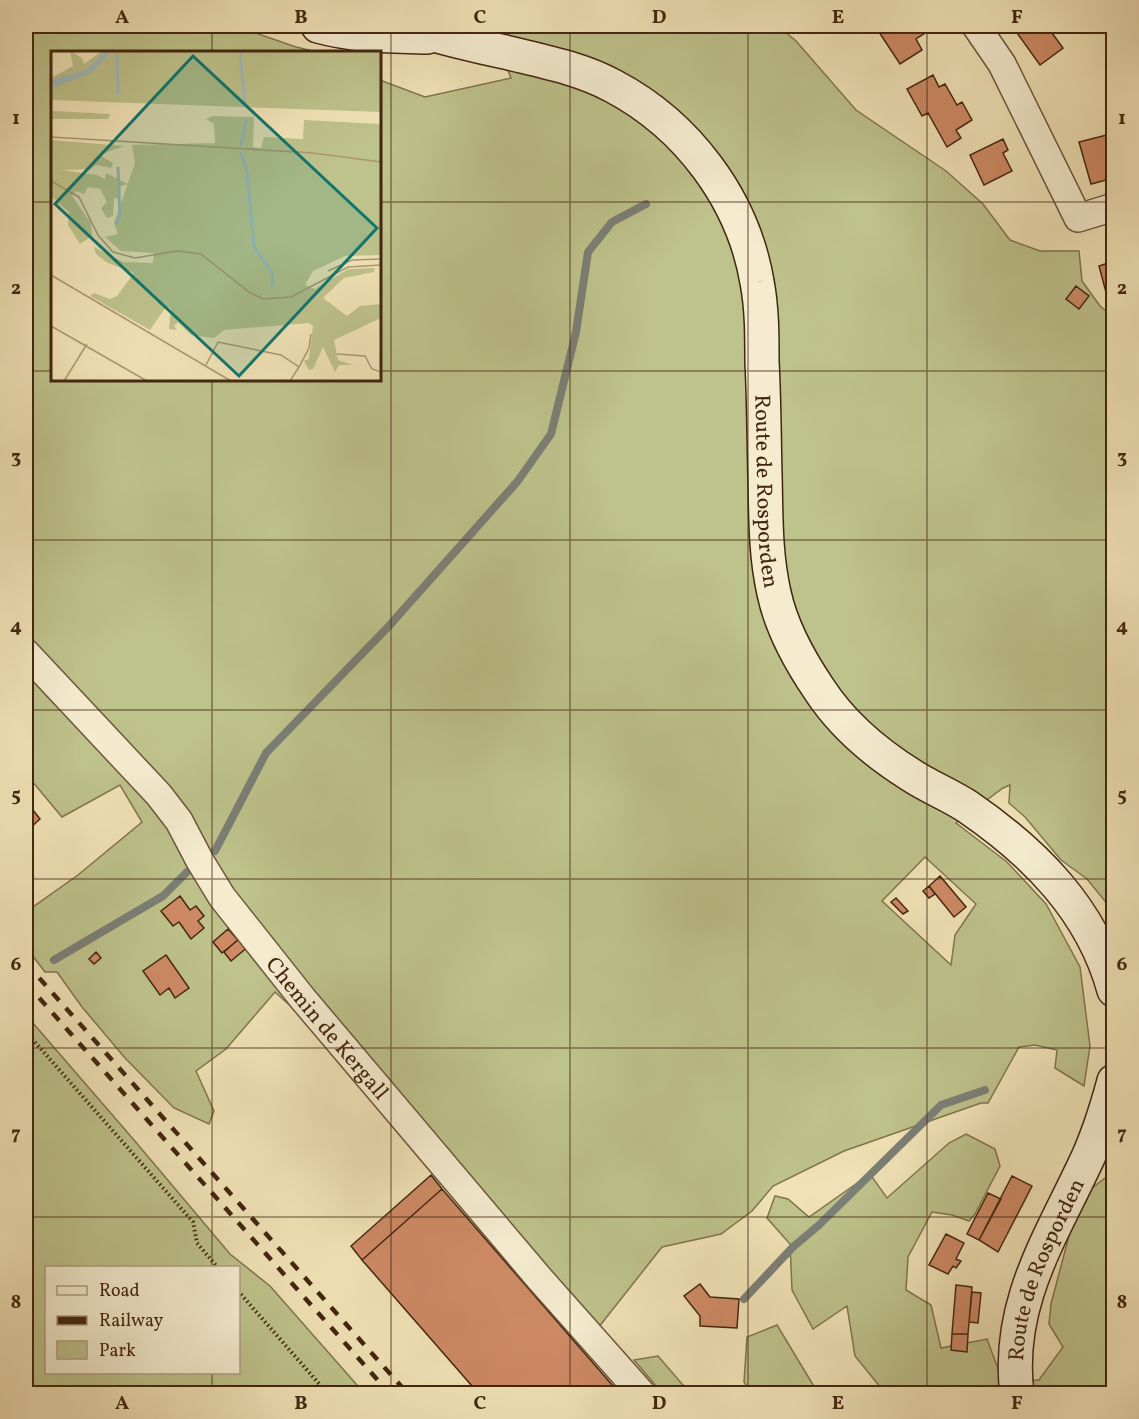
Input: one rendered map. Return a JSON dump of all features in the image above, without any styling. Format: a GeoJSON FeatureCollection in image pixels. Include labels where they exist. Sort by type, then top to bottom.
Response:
{"type":"FeatureCollection","features":[{"type":"Feature","properties":{"kind":"main road","name":"Route de Rosporden"},"geometry":{"type":"LineString","coordinates":[[318,26],[362,35],[441,38]]}},
{"type":"Feature","properties":{"kind":"main road","name":"Route de Rosporden"},"geometry":{"type":"LineString","coordinates":[[402,26],[441,38],[557,65],[616,87],[659,118],[698,155],[714,175],[728,197],[738,221],[757,281],[763,366],[765,541],[774,597],[785,626],[820,691],[862,737],[912,776],[968,807],[1053,878],[1068,896],[1089,930],[1108,971],[1113,990]]}},
{"type":"Feature","properties":{"kind":"main road","name":"Route de Rosporden"},"geometry":{"type":"LineString","coordinates":[[1017,1394],[1016,1348],[1025,1294],[1040,1255],[1084,1167],[1102,1124],[1113,1081]]}},
{"type":"Feature","properties":{"kind":"street"},"geometry":{"type":"LineString","coordinates":[[976,26],[1002,64],[1078,218],[1113,207]]}},
{"type":"Feature","properties":{"kind":"street","name":"Chemin de Kergall"},"geometry":{"type":"LineString","coordinates":[[26,653],[159,795],[178,821],[222,897],[303,999],[525,1261],[642,1394]]}},
{"type":"Feature","properties":{"kind":"path"},"geometry":{"type":"LineString","coordinates":[[26,1032],[193,1222],[197,1244],[216,1266]]}},
{"type":"Feature","properties":{"kind":"path"},"geometry":{"type":"LineString","coordinates":[[240,1293],[328,1394]]}},
{"type":"Feature","properties":{"kind":"green space"},"geometry":{"type":"Polygon","coordinates":[[[26,26],[235,26],[313,51],[51,51],[51,381],[381,381],[381,80],[425,97],[511,78],[490,26],[778,26],[796,41],[856,110],[946,171],[983,204],[1010,240],[1040,251],[1079,251],[1082,281],[1100,306],[1113,317],[1113,911],[1087,879],[1061,860],[1025,817],[1009,803],[1010,785],[956,823],[1007,862],[1046,904],[1080,967],[1090,1046],[1084,1086],[1055,1068],[1057,1050],[1035,1045],[1019,1047],[988,1103],[981,1103],[844,1151],[773,1186],[752,1211],[721,1234],[662,1247],[598,1328],[408,1113],[275,992],[226,1049],[196,1071],[214,1111],[209,1124],[174,1108],[125,1058],[82,1007],[57,972],[45,972],[26,947],[26,912],[78,875],[142,822],[120,785],[62,817],[26,774],[26,26]],[[925,857],[882,901],[951,965],[955,935],[976,904],[925,857]]]}},
{"type":"Feature","properties":{"kind":"green space"},"geometry":{"type":"Polygon","coordinates":[[[26,1015],[230,1254],[270,1286],[364,1393],[26,1393],[26,1015]]]}},
{"type":"Feature","properties":{"kind":"green space"},"geometry":{"type":"Polygon","coordinates":[[[966,1134],[995,1149],[1000,1166],[969,1221],[952,1215],[932,1212],[908,1257],[906,1290],[931,1305],[941,1348],[987,1339],[1003,1382],[1039,1380],[1063,1347],[1049,1324],[1051,1304],[1079,1198],[1113,1172],[1113,1393],[885,1393],[855,1356],[847,1306],[813,1329],[792,1290],[790,1244],[767,1218],[775,1196],[788,1199],[809,1217],[870,1174],[887,1198],[949,1143],[966,1134]]]}},
{"type":"Feature","properties":{"kind":"green space"},"geometry":{"type":"Polygon","coordinates":[[[777,1325],[818,1393],[751,1393],[744,1382],[747,1337],[777,1325]]]}},
{"type":"Feature","properties":{"kind":"green space"},"geometry":{"type":"Polygon","coordinates":[[[658,1356],[682,1384],[695,1393],[662,1393],[634,1360],[658,1356]]]}},
{"type":"Feature","properties":{"kind":"building"},"geometry":{"type":"Polygon","coordinates":[[[875,26],[920,26],[925,33],[916,39],[922,50],[900,64],[875,26]]]}},
{"type":"Feature","properties":{"kind":"building"},"geometry":{"type":"Polygon","coordinates":[[[1012,26],[1047,26],[1063,48],[1040,65],[1012,26]]]}},
{"type":"Feature","properties":{"kind":"building"},"geometry":{"type":"Polygon","coordinates":[[[1114,53],[1114,68],[1111,68],[1109,55],[1114,53]]]}},
{"type":"Feature","properties":{"kind":"building"},"geometry":{"type":"Polygon","coordinates":[[[933,75],[939,87],[945,84],[957,105],[962,102],[972,120],[956,130],[961,138],[947,147],[928,113],[922,116],[907,89],[933,75]]]}},
{"type":"Feature","properties":{"kind":"building"},"geometry":{"type":"Polygon","coordinates":[[[1107,135],[1114,160],[1114,178],[1091,184],[1079,142],[1107,135]]]}},
{"type":"Feature","properties":{"kind":"building"},"geometry":{"type":"Polygon","coordinates":[[[1003,139],[1008,150],[1003,153],[1012,171],[984,185],[970,155],[1003,139]]]}},
{"type":"Feature","properties":{"kind":"building"},"geometry":{"type":"Polygon","coordinates":[[[1114,261],[1114,294],[1107,296],[1099,266],[1114,261]]]}},
{"type":"Feature","properties":{"kind":"building"},"geometry":{"type":"Polygon","coordinates":[[[1076,286],[1089,296],[1079,309],[1066,299],[1076,286]]]}},
{"type":"Feature","properties":{"kind":"building"},"geometry":{"type":"Polygon","coordinates":[[[29,805],[40,819],[26,832],[26,808],[29,805]]]}},
{"type":"Feature","properties":{"kind":"building"},"geometry":{"type":"Polygon","coordinates":[[[940,876],[966,907],[954,917],[929,886],[940,876]]]}},
{"type":"Feature","properties":{"kind":"building"},"geometry":{"type":"Polygon","coordinates":[[[929,886],[935,894],[929,898],[923,891],[929,886]]]}},
{"type":"Feature","properties":{"kind":"building"},"geometry":{"type":"Polygon","coordinates":[[[180,896],[190,910],[196,906],[204,916],[198,921],[204,928],[191,939],[179,922],[173,926],[161,911],[180,896]]]}},
{"type":"Feature","properties":{"kind":"building"},"geometry":{"type":"Polygon","coordinates":[[[896,898],[908,911],[903,914],[891,902],[896,898]]]}},
{"type":"Feature","properties":{"kind":"building"},"geometry":{"type":"Polygon","coordinates":[[[228,929],[238,940],[222,953],[213,942],[228,929]]]}},
{"type":"Feature","properties":{"kind":"building"},"geometry":{"type":"Polygon","coordinates":[[[241,937],[249,946],[231,961],[224,952],[241,937]]]}},
{"type":"Feature","properties":{"kind":"building"},"geometry":{"type":"Polygon","coordinates":[[[96,952],[101,958],[94,964],[89,959],[96,952]]]}},
{"type":"Feature","properties":{"kind":"building"},"geometry":{"type":"Polygon","coordinates":[[[166,955],[189,988],[175,998],[169,988],[160,995],[143,971],[166,955]]]}},
{"type":"Feature","properties":{"kind":"building"},"geometry":{"type":"Polygon","coordinates":[[[431,1175],[442,1189],[362,1260],[351,1246],[431,1175]]]}},
{"type":"Feature","properties":{"kind":"building"},"geometry":{"type":"Polygon","coordinates":[[[1012,1176],[1032,1186],[998,1252],[979,1240],[1012,1176]]]}},
{"type":"Feature","properties":{"kind":"building"},"geometry":{"type":"Polygon","coordinates":[[[442,1189],[620,1394],[479,1394],[362,1260],[442,1189]]]}},
{"type":"Feature","properties":{"kind":"building"},"geometry":{"type":"Polygon","coordinates":[[[988,1193],[1001,1199],[979,1240],[967,1234],[988,1193]]]}},
{"type":"Feature","properties":{"kind":"building"},"geometry":{"type":"Polygon","coordinates":[[[946,1234],[964,1243],[956,1259],[961,1261],[956,1268],[953,1266],[948,1274],[929,1265],[946,1234]]]}},
{"type":"Feature","properties":{"kind":"building"},"geometry":{"type":"Polygon","coordinates":[[[700,1284],[710,1297],[739,1299],[737,1328],[700,1326],[700,1316],[684,1296],[700,1284]]]}},
{"type":"Feature","properties":{"kind":"building"},"geometry":{"type":"Polygon","coordinates":[[[956,1285],[972,1287],[968,1334],[952,1334],[956,1285]]]}},
{"type":"Feature","properties":{"kind":"building"},"geometry":{"type":"Polygon","coordinates":[[[972,1292],[981,1293],[978,1323],[969,1322],[972,1292]]]}},
{"type":"Feature","properties":{"kind":"building"},"geometry":{"type":"Polygon","coordinates":[[[952,1334],[968,1334],[967,1352],[951,1350],[952,1334]]]}},
{"type":"Feature","properties":{"kind":"waterway"},"geometry":{"type":"LineString","coordinates":[[215,851],[266,753],[388,627],[517,482],[551,434],[576,332],[588,252],[612,222],[646,204]]}},
{"type":"Feature","properties":{"kind":"waterway"},"geometry":{"type":"LineString","coordinates":[[54,960],[163,896],[187,872]]}},
{"type":"Feature","properties":{"kind":"waterway"},"geometry":{"type":"LineString","coordinates":[[744,1299],[793,1247],[819,1225],[941,1105],[985,1090]]}},
{"type":"Feature","properties":{"kind":"railway"},"geometry":{"type":"LineString","coordinates":[[26,963],[408,1394]]}},
{"type":"Feature","properties":{"kind":"railway"},"geometry":{"type":"LineString","coordinates":[[26,983],[390,1394]]}}]}
